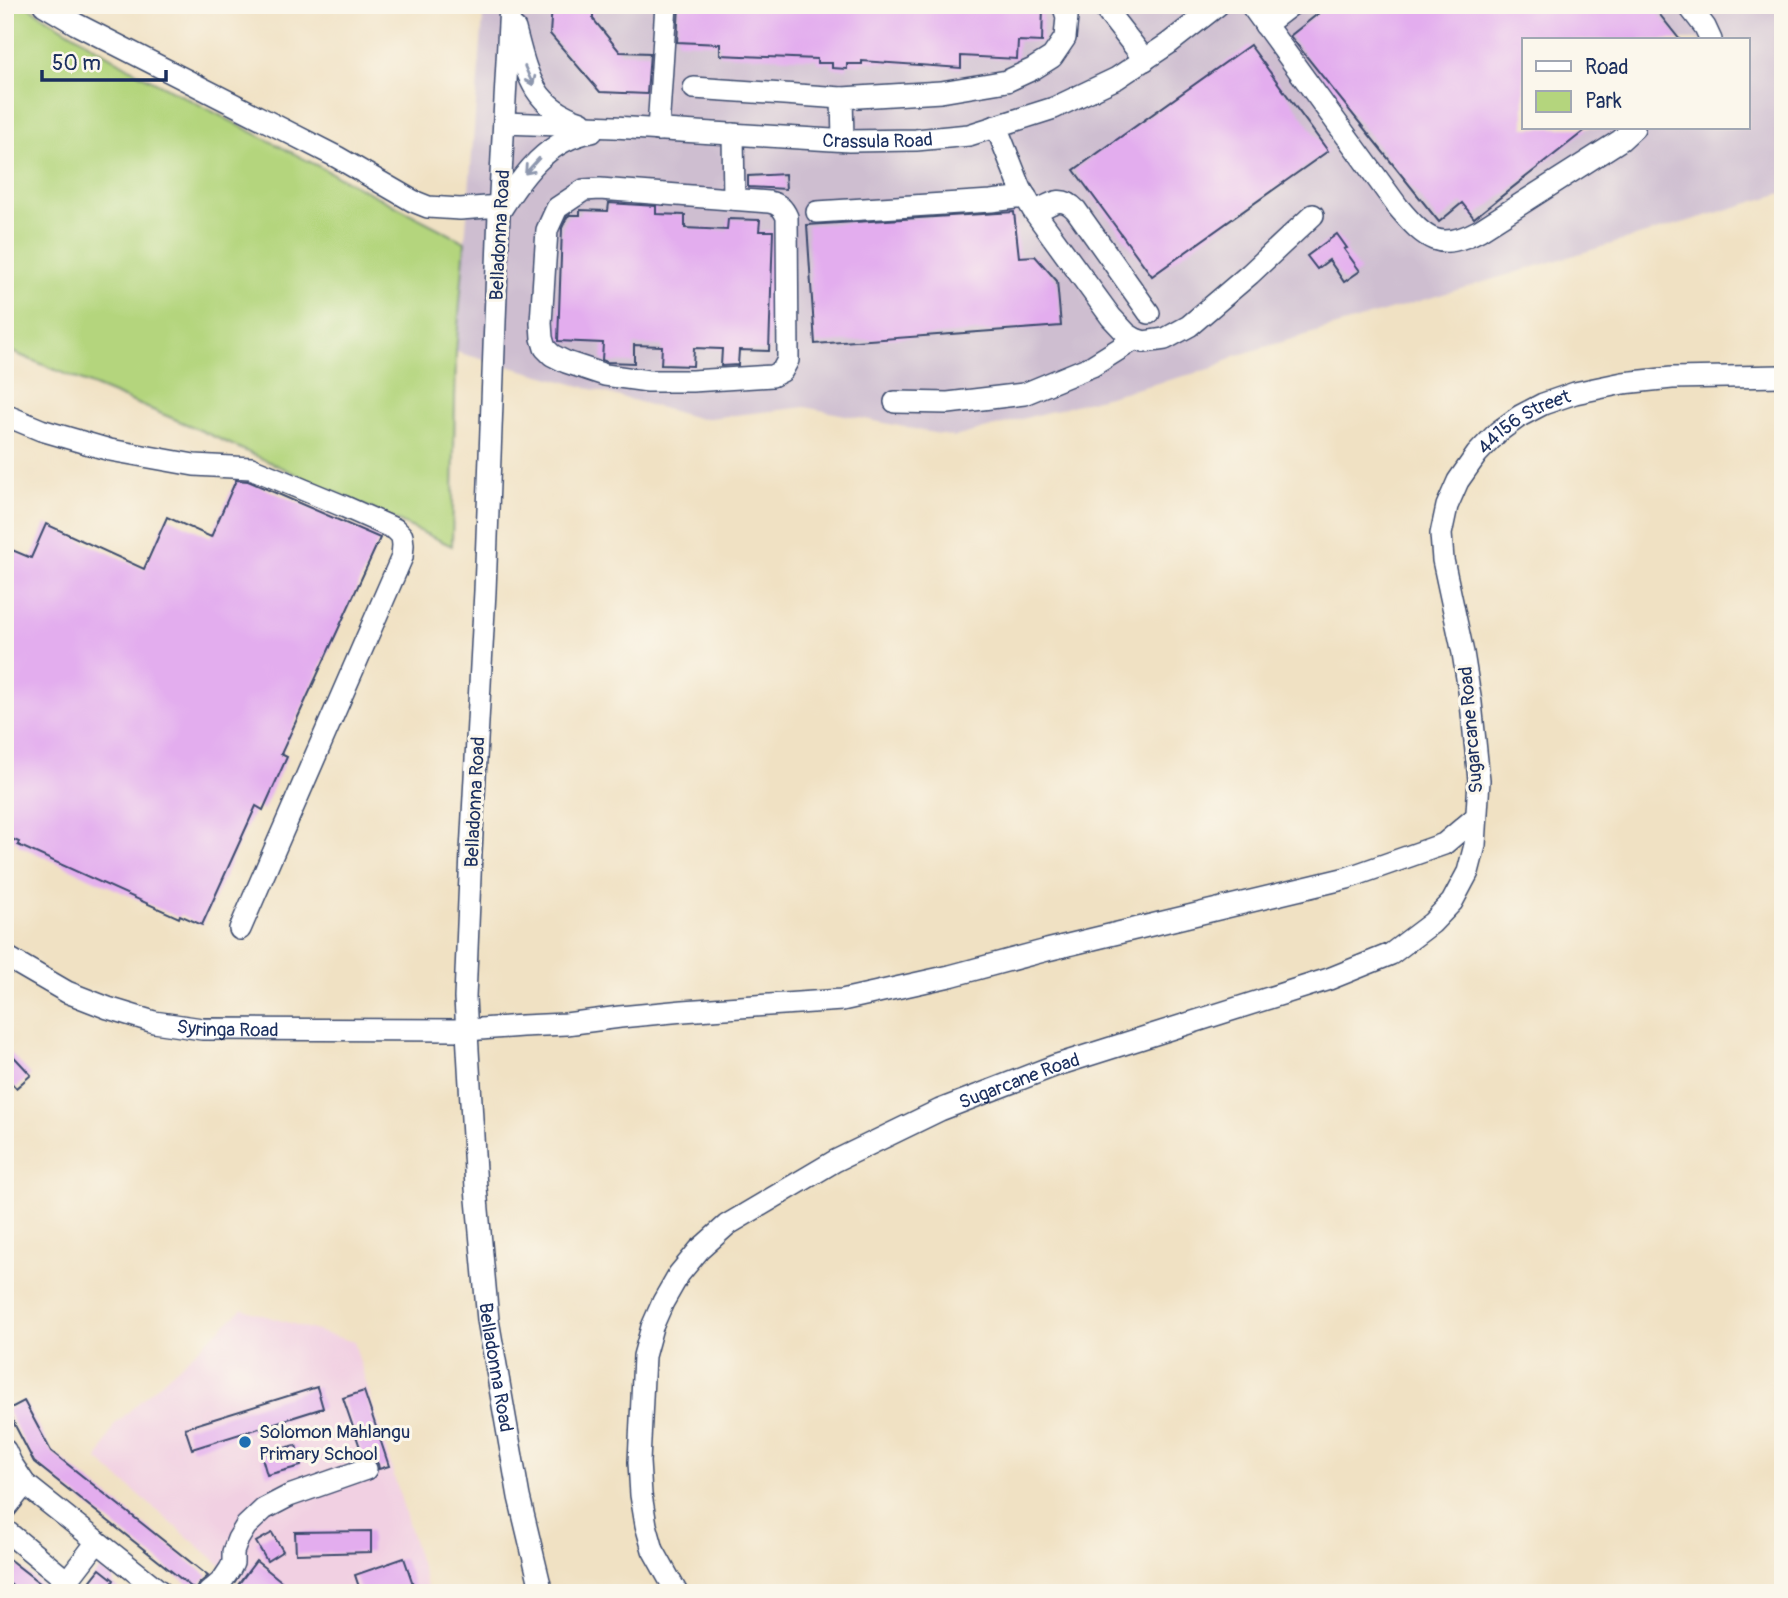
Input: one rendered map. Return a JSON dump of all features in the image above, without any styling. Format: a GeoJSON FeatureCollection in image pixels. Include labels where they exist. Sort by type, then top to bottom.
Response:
{"type":"FeatureCollection","features":[{"type":"Feature","properties":{"kind":"street"},"geometry":{"type":"LineString","coordinates":[[44,5],[428,207],[499,210],[522,177],[543,155],[573,137],[605,127]]}},
{"type":"Feature","properties":{"kind":"street"},"geometry":{"type":"LineString","coordinates":[[658,130],[666,5]]}},
{"type":"Feature","properties":{"kind":"street"},"geometry":{"type":"LineString","coordinates":[[694,88],[842,98],[941,92],[1007,81],[1052,57],[1065,38],[1067,17],[1063,5]]}},
{"type":"Feature","properties":{"kind":"street"},"geometry":{"type":"LineString","coordinates":[[1102,5],[1145,60]]}},
{"type":"Feature","properties":{"kind":"street","name":"Crassula Road"},"geometry":{"type":"LineString","coordinates":[[504,123],[843,140],[916,140],[969,135],[1054,108],[1117,78],[1168,44],[1218,5]]}},
{"type":"Feature","properties":{"kind":"street"},"geometry":{"type":"LineString","coordinates":[[1251,5],[1398,207],[1415,227],[1436,240],[1448,242],[1463,239],[1480,230],[1621,140],[1632,130]]}},
{"type":"Feature","properties":{"kind":"street"},"geometry":{"type":"LineString","coordinates":[[1265,25],[1290,5]]}},
{"type":"Feature","properties":{"kind":"street"},"geometry":{"type":"LineString","coordinates":[[1688,5],[1710,38]]}},
{"type":"Feature","properties":{"kind":"street"},"geometry":{"type":"LineString","coordinates":[[510,8],[525,68],[536,90],[563,115],[605,127]]}},
{"type":"Feature","properties":{"kind":"street","name":"Belladonna Road"},"geometry":{"type":"LineString","coordinates":[[510,8],[466,998],[475,1188],[488,1320],[519,1497],[542,1593]]}},
{"type":"Feature","properties":{"kind":"street"},"geometry":{"type":"LineString","coordinates":[[842,98],[843,140]]}},
{"type":"Feature","properties":{"kind":"street"},"geometry":{"type":"LineString","coordinates":[[996,126],[1030,204],[1111,317],[1127,334],[1144,342],[1165,339],[1189,326],[1313,215]]}},
{"type":"Feature","properties":{"kind":"street"},"geometry":{"type":"LineString","coordinates":[[733,134],[734,198]]}},
{"type":"Feature","properties":{"kind":"street"},"geometry":{"type":"LineString","coordinates":[[590,189],[734,198],[777,204],[787,217],[788,360],[782,371],[772,376],[648,381],[605,375],[566,362],[545,348],[541,323],[545,237],[557,208],[578,193],[590,189]]}},
{"type":"Feature","properties":{"kind":"street"},"geometry":{"type":"LineString","coordinates":[[817,212],[991,201],[1030,204],[1065,201],[1076,210],[1149,313]]}},
{"type":"Feature","properties":{"kind":"street"},"geometry":{"type":"LineString","coordinates":[[895,402],[948,403],[1024,394],[1092,366],[1135,339]]}},
{"type":"Feature","properties":{"kind":"street","name":"44156 Street"},"geometry":{"type":"LineString","coordinates":[[1463,653],[1443,560],[1441,534],[1447,506],[1458,481],[1477,454],[1498,432],[1543,404],[1575,393],[1623,383],[1672,378],[1783,376]]}},
{"type":"Feature","properties":{"kind":"street"},"geometry":{"type":"LineString","coordinates":[[5,415],[41,430],[122,453],[194,466],[251,468],[343,506],[394,529],[402,536],[402,558],[240,929]]}},
{"type":"Feature","properties":{"kind":"street","name":"Sugarcane Road"},"geometry":{"type":"LineString","coordinates":[[677,1593],[653,1550],[641,1494],[639,1462],[644,1356],[663,1301],[679,1274],[699,1250],[727,1225],[835,1161],[940,1111],[1054,1066],[1329,979],[1391,954],[1432,923],[1452,902],[1468,872],[1475,845],[1479,780],[1463,653]]}},
{"type":"Feature","properties":{"kind":"street","name":"Syringa Road"},"geometry":{"type":"LineString","coordinates":[[5,956],[67,992],[108,1008],[154,1022],[202,1029],[467,1030],[842,1000],[1347,878],[1444,844],[1476,817]]}},
{"type":"Feature","properties":{"kind":"street"},"geometry":{"type":"LineString","coordinates":[[5,1450],[25,1484],[162,1593]]}},
{"type":"Feature","properties":{"kind":"street"},"geometry":{"type":"LineString","coordinates":[[208,1593],[222,1581],[230,1569],[238,1539],[246,1526],[264,1508],[289,1496],[366,1469]]}},
{"type":"Feature","properties":{"kind":"street"},"geometry":{"type":"LineString","coordinates":[[5,1509],[25,1484]]}},
{"type":"Feature","properties":{"kind":"street"},"geometry":{"type":"LineString","coordinates":[[5,1530],[63,1587],[97,1542]]}},
{"type":"Feature","properties":{"kind":"shaded area"},"geometry":{"type":"Polygon","coordinates":[[[484,5],[1783,5],[1783,193],[1235,356],[1211,369],[954,437],[805,407],[701,419],[456,352],[484,5]]]}},
{"type":"Feature","properties":{"kind":"shaded area","name":"Solomon Mahlangu Primary School"},"geometry":{"type":"Polygon","coordinates":[[[242,1309],[354,1342],[429,1593],[253,1593],[98,1460],[114,1425],[242,1309]]]}},
{"type":"Feature","properties":{"kind":"green space"},"geometry":{"type":"Polygon","coordinates":[[[5,5],[25,5],[136,72],[465,242],[456,352],[452,546],[191,426],[5,349],[5,5]]]}},
{"type":"Feature","properties":{"kind":"building"},"geometry":{"type":"Polygon","coordinates":[[[552,5],[593,5],[593,19],[620,52],[650,53],[647,94],[600,92],[550,34],[552,5]]]}},
{"type":"Feature","properties":{"kind":"building"},"geometry":{"type":"Polygon","coordinates":[[[679,5],[1043,5],[1042,42],[1018,41],[1017,59],[961,56],[961,68],[862,61],[862,64],[847,64],[847,69],[832,68],[832,63],[817,63],[817,59],[720,55],[720,44],[677,42],[679,5]]]}},
{"type":"Feature","properties":{"kind":"building"},"geometry":{"type":"Polygon","coordinates":[[[1329,5],[1652,5],[1678,38],[1522,38],[1522,130],[1585,130],[1474,218],[1462,203],[1439,222],[1290,36],[1329,5]]]}},
{"type":"Feature","properties":{"kind":"building"},"geometry":{"type":"Polygon","coordinates":[[[1250,45],[1328,151],[1152,276],[1074,170],[1250,45]]]}},
{"type":"Feature","properties":{"kind":"building"},"geometry":{"type":"Polygon","coordinates":[[[785,174],[786,189],[748,187],[748,176],[785,174]]]}},
{"type":"Feature","properties":{"kind":"building"},"geometry":{"type":"Polygon","coordinates":[[[609,203],[656,206],[656,214],[685,215],[685,228],[727,230],[728,219],[760,220],[759,231],[773,231],[769,351],[739,350],[738,365],[721,366],[722,349],[694,348],[693,366],[661,365],[662,346],[634,345],[634,363],[607,362],[602,360],[603,343],[558,341],[562,228],[570,215],[580,215],[580,210],[608,211],[609,203]]]}},
{"type":"Feature","properties":{"kind":"building"},"geometry":{"type":"Polygon","coordinates":[[[1014,212],[1019,257],[1035,256],[1057,281],[1061,326],[815,344],[807,225],[1014,212]]]}},
{"type":"Feature","properties":{"kind":"building"},"geometry":{"type":"Polygon","coordinates":[[[1337,234],[1360,271],[1344,282],[1329,260],[1317,269],[1307,256],[1337,234]]]}},
{"type":"Feature","properties":{"kind":"building"},"geometry":{"type":"Polygon","coordinates":[[[236,480],[248,481],[380,538],[281,754],[287,757],[263,810],[256,806],[202,925],[180,915],[179,918],[18,845],[19,842],[5,836],[5,547],[31,558],[46,524],[144,569],[167,517],[211,537],[236,480]]]}},
{"type":"Feature","properties":{"kind":"building"},"geometry":{"type":"Polygon","coordinates":[[[5,1047],[31,1075],[16,1088],[5,1076],[5,1047]]]}},
{"type":"Feature","properties":{"kind":"building"},"geometry":{"type":"Polygon","coordinates":[[[317,1387],[323,1408],[192,1449],[185,1428],[317,1387]]]}},
{"type":"Feature","properties":{"kind":"building"},"geometry":{"type":"Polygon","coordinates":[[[364,1391],[389,1466],[379,1469],[374,1459],[363,1456],[343,1398],[364,1391]]]}},
{"type":"Feature","properties":{"kind":"building"},"geometry":{"type":"Polygon","coordinates":[[[24,1401],[51,1451],[208,1576],[195,1590],[34,1462],[7,1410],[24,1401]]]}},
{"type":"Feature","properties":{"kind":"building"},"geometry":{"type":"Polygon","coordinates":[[[296,1445],[301,1466],[267,1475],[261,1454],[296,1445]]]}},
{"type":"Feature","properties":{"kind":"building"},"geometry":{"type":"Polygon","coordinates":[[[371,1531],[371,1552],[296,1554],[295,1532],[371,1531]]]}},
{"type":"Feature","properties":{"kind":"building"},"geometry":{"type":"Polygon","coordinates":[[[272,1533],[283,1551],[267,1561],[256,1542],[272,1533]]]}},
{"type":"Feature","properties":{"kind":"building"},"geometry":{"type":"Polygon","coordinates":[[[5,1556],[46,1588],[45,1593],[21,1593],[5,1580],[5,1556]]]}},
{"type":"Feature","properties":{"kind":"building"},"geometry":{"type":"Polygon","coordinates":[[[404,1558],[416,1593],[361,1593],[355,1575],[404,1558]]]}},
{"type":"Feature","properties":{"kind":"building"},"geometry":{"type":"Polygon","coordinates":[[[256,1561],[270,1572],[296,1593],[232,1593],[256,1561]]]}},
{"type":"Feature","properties":{"kind":"building"},"geometry":{"type":"Polygon","coordinates":[[[100,1569],[114,1580],[112,1584],[123,1593],[81,1593],[100,1569]]]}},
{"type":"Feature","properties":{"kind":"place","name":"Solomon Mahlangu Primary School"},"geometry":{"type":"Point","coordinates":[245,1442]}}]}
